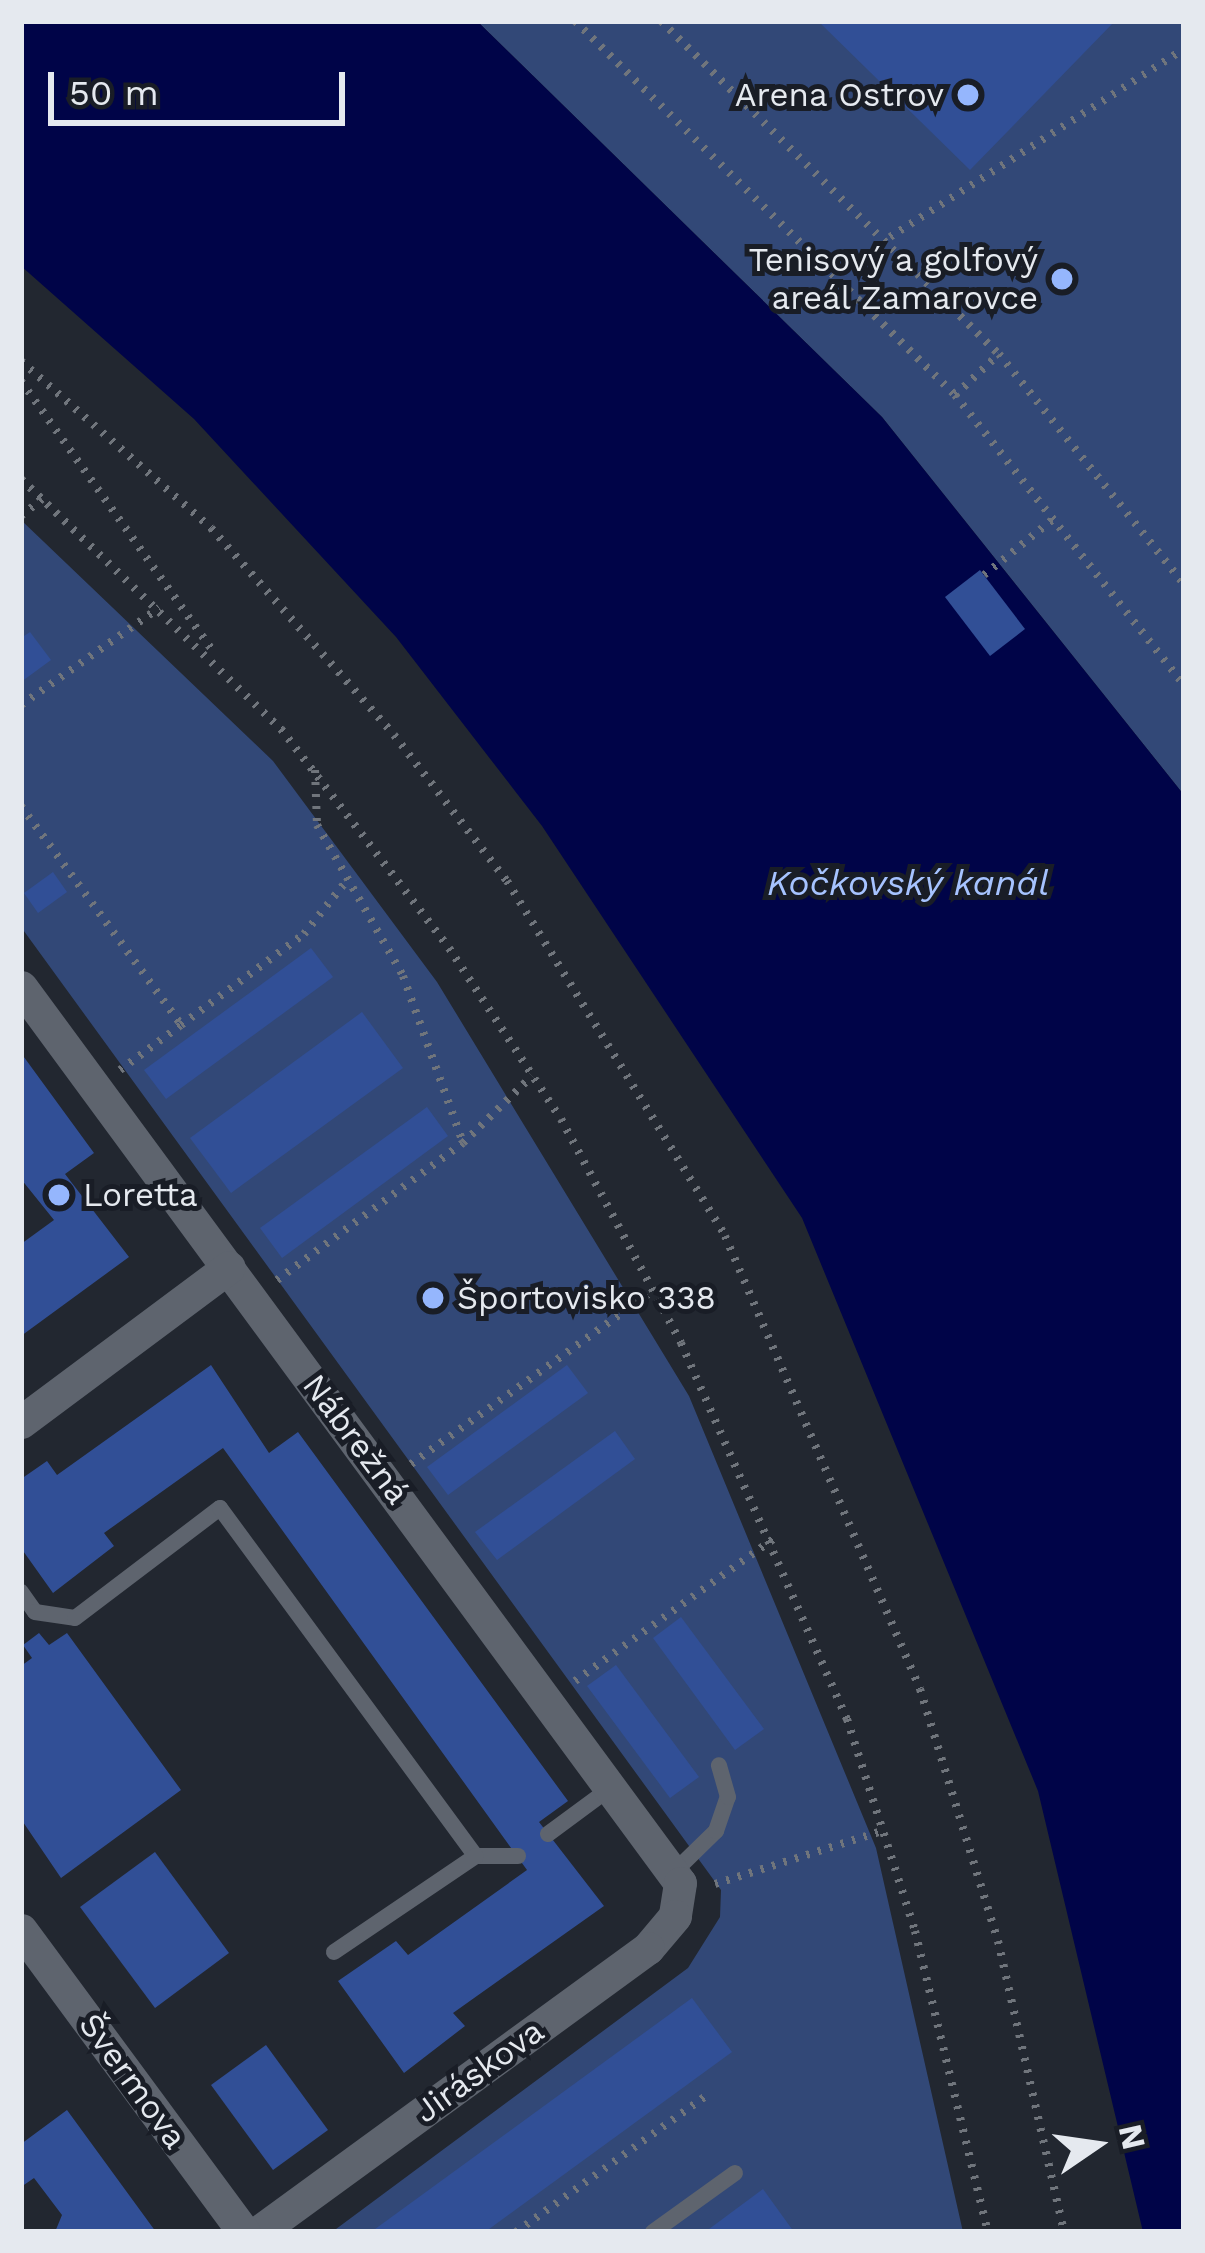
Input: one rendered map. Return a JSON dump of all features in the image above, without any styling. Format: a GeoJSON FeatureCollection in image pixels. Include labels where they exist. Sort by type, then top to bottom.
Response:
{"type":"FeatureCollection","features":[{"type":"Feature","properties":{"kind":"street","name":"Nábrežná"},"geometry":{"type":"LineString","coordinates":[[21,987],[614,1786],[678,1883]]}},
{"type":"Feature","properties":{"kind":"street"},"geometry":{"type":"LineString","coordinates":[[21,1422],[229,1267]]}},
{"type":"Feature","properties":{"kind":"street","name":"Jiráskova"},"geometry":{"type":"LineString","coordinates":[[258,2232],[648,1948],[678,1883]]}},
{"type":"Feature","properties":{"kind":"street","name":"Švermova"},"geometry":{"type":"LineString","coordinates":[[21,1930],[244,2232]]}},
{"type":"Feature","properties":{"kind":"lane"},"geometry":{"type":"LineString","coordinates":[[21,1592],[35,1612],[75,1618],[220,1508],[476,1856]]}},
{"type":"Feature","properties":{"kind":"lane"},"geometry":{"type":"LineString","coordinates":[[678,1883],[716,1831],[728,1797],[719,1765]]}},
{"type":"Feature","properties":{"kind":"lane"},"geometry":{"type":"LineString","coordinates":[[548,1834],[614,1786]]}},
{"type":"Feature","properties":{"kind":"lane"},"geometry":{"type":"LineString","coordinates":[[334,1952],[476,1856],[518,1856]]}},
{"type":"Feature","properties":{"kind":"lane"},"geometry":{"type":"LineString","coordinates":[[653,2232],[735,2174]]}},
{"type":"Feature","properties":{"kind":"path"},"geometry":{"type":"LineString","coordinates":[[575,21],[955,395],[1184,686]]}},
{"type":"Feature","properties":{"kind":"path"},"geometry":{"type":"LineString","coordinates":[[661,21],[890,237],[999,354],[1184,584]]}},
{"type":"Feature","properties":{"kind":"path"},"geometry":{"type":"LineString","coordinates":[[890,237],[1184,49]]}},
{"type":"Feature","properties":{"kind":"path"},"geometry":{"type":"LineString","coordinates":[[955,395],[999,354]]}},
{"type":"Feature","properties":{"kind":"path"},"geometry":{"type":"LineString","coordinates":[[21,362],[211,528],[394,735],[507,881],[725,1236],[920,1689],[998,1941],[1064,2232]]}},
{"type":"Feature","properties":{"kind":"path"},"geometry":{"type":"LineString","coordinates":[[21,381],[226,670]]}},
{"type":"Feature","properties":{"kind":"path"},"geometry":{"type":"LineString","coordinates":[[21,479],[226,670],[315,770],[532,1076],[653,1291],[773,1539],[885,1830],[988,2232]]}},
{"type":"Feature","properties":{"kind":"path"},"geometry":{"type":"LineString","coordinates":[[21,516],[43,500]]}},
{"type":"Feature","properties":{"kind":"path"},"geometry":{"type":"LineString","coordinates":[[984,575],[1056,518]]}},
{"type":"Feature","properties":{"kind":"path"},"geometry":{"type":"LineString","coordinates":[[21,705],[159,608]]}},
{"type":"Feature","properties":{"kind":"path"},"geometry":{"type":"LineString","coordinates":[[315,770],[317,825],[403,976],[463,1143]]}},
{"type":"Feature","properties":{"kind":"path"},"geometry":{"type":"LineString","coordinates":[[21,806],[182,1025]]}},
{"type":"Feature","properties":{"kind":"path"},"geometry":{"type":"LineString","coordinates":[[119,1071],[304,934],[348,879]]}},
{"type":"Feature","properties":{"kind":"path"},"geometry":{"type":"LineString","coordinates":[[273,1282],[463,1143],[532,1076]]}},
{"type":"Feature","properties":{"kind":"path"},"geometry":{"type":"LineString","coordinates":[[407,1467],[653,1291]]}},
{"type":"Feature","properties":{"kind":"path"},"geometry":{"type":"LineString","coordinates":[[569,1685],[773,1539]]}},
{"type":"Feature","properties":{"kind":"path"},"geometry":{"type":"LineString","coordinates":[[678,1883],[885,1830]]}},
{"type":"Feature","properties":{"kind":"path"},"geometry":{"type":"LineString","coordinates":[[516,2232],[710,2093]]}},
{"type":"Feature","properties":{"kind":"shaded area"},"geometry":{"type":"Polygon","coordinates":[[[477,21],[1184,21],[1184,795],[882,417],[477,21]]]}},
{"type":"Feature","properties":{"kind":"shaded area"},"geometry":{"type":"Polygon","coordinates":[[[21,520],[273,761],[437,982],[689,1396],[876,1848],[963,2232],[332,2232],[688,1968],[720,1917],[721,1890],[21,927],[21,520]]]}},
{"type":"Feature","properties":{"kind":"water","name":"Kočkovský kanál"},"geometry":{"type":"Polygon","coordinates":[[[21,21],[477,21],[882,417],[1184,795],[1184,2232],[1143,2232],[1038,1791],[802,1218],[542,826],[396,637],[194,419],[21,266],[21,21]]]}},
{"type":"Feature","properties":{"kind":"building","name":"Arena Ostrov"},"geometry":{"type":"Polygon","coordinates":[[[818,21],[1115,21],[970,170],[818,21]]]}},
{"type":"Feature","properties":{"kind":"building"},"geometry":{"type":"Polygon","coordinates":[[[980,570],[1025,629],[990,656],[945,597],[980,570]]]}},
{"type":"Feature","properties":{"kind":"building"},"geometry":{"type":"Polygon","coordinates":[[[30,632],[51,660],[21,682],[21,638],[30,632]]]}},
{"type":"Feature","properties":{"kind":"building"},"geometry":{"type":"Polygon","coordinates":[[[53,872],[67,892],[38,913],[24,893],[53,872]]]}},
{"type":"Feature","properties":{"kind":"building"},"geometry":{"type":"Polygon","coordinates":[[[311,948],[333,977],[166,1099],[144,1070],[311,948]]]}},
{"type":"Feature","properties":{"kind":"building"},"geometry":{"type":"Polygon","coordinates":[[[362,1012],[403,1068],[231,1193],[190,1138],[362,1012]]]}},
{"type":"Feature","properties":{"kind":"building","name":"Loretta"},"geometry":{"type":"Polygon","coordinates":[[[21,1053],[94,1153],[65,1174],[129,1257],[21,1336],[21,1244],[54,1220],[21,1179],[21,1053]]]}},
{"type":"Feature","properties":{"kind":"building"},"geometry":{"type":"Polygon","coordinates":[[[427,1107],[448,1136],[282,1258],[260,1228],[427,1107]]]}},
{"type":"Feature","properties":{"kind":"building"},"geometry":{"type":"Polygon","coordinates":[[[211,1365],[269,1453],[298,1432],[568,1801],[539,1822],[604,1906],[453,2013],[465,2026],[404,2073],[338,1981],[396,1941],[408,1955],[527,1870],[223,1448],[104,1533],[114,1546],[53,1593],[21,1548],[21,1479],[47,1461],[57,1475],[211,1365]]]}},
{"type":"Feature","properties":{"kind":"building"},"geometry":{"type":"Polygon","coordinates":[[[567,1365],[588,1393],[448,1495],[427,1467],[567,1365]]]}},
{"type":"Feature","properties":{"kind":"building"},"geometry":{"type":"Polygon","coordinates":[[[615,1431],[635,1459],[497,1560],[475,1532],[615,1431]]]}},
{"type":"Feature","properties":{"kind":"building"},"geometry":{"type":"Polygon","coordinates":[[[681,1617],[764,1729],[735,1750],[653,1638],[681,1617]]]}},
{"type":"Feature","properties":{"kind":"building"},"geometry":{"type":"Polygon","coordinates":[[[39,1633],[49,1645],[67,1633],[181,1790],[61,1878],[21,1819],[21,1666],[32,1658],[23,1645],[39,1633]]]}},
{"type":"Feature","properties":{"kind":"building"},"geometry":{"type":"Polygon","coordinates":[[[616,1665],[699,1777],[670,1798],[587,1686],[616,1665]]]}},
{"type":"Feature","properties":{"kind":"building"},"geometry":{"type":"Polygon","coordinates":[[[155,1852],[229,1953],[155,2008],[80,1907],[155,1852]]]}},
{"type":"Feature","properties":{"kind":"building"},"geometry":{"type":"Polygon","coordinates":[[[692,1998],[732,2052],[485,2232],[371,2232],[692,1998]]]}},
{"type":"Feature","properties":{"kind":"building"},"geometry":{"type":"Polygon","coordinates":[[[266,2045],[328,2130],[273,2170],[211,2085],[266,2045]]]}},
{"type":"Feature","properties":{"kind":"building"},"geometry":{"type":"Polygon","coordinates":[[[67,2110],[156,2232],[55,2232],[62,2215],[34,2178],[21,2187],[21,2144],[67,2110]]]}},
{"type":"Feature","properties":{"kind":"building"},"geometry":{"type":"Polygon","coordinates":[[[763,2189],[794,2232],[705,2232],[763,2189]]]}},
{"type":"Feature","properties":{"kind":"place","name":"Arena Ostrov"},"geometry":{"type":"Point","coordinates":[968,95]}},
{"type":"Feature","properties":{"kind":"place","name":"Tenisový a golfový areál Zamarovce"},"geometry":{"type":"Point","coordinates":[1062,279]}},
{"type":"Feature","properties":{"kind":"place","name":"Loretta"},"geometry":{"type":"Point","coordinates":[59,1195]}},
{"type":"Feature","properties":{"kind":"place","name":"Športovisko 338"},"geometry":{"type":"Point","coordinates":[433,1298]}}]}
